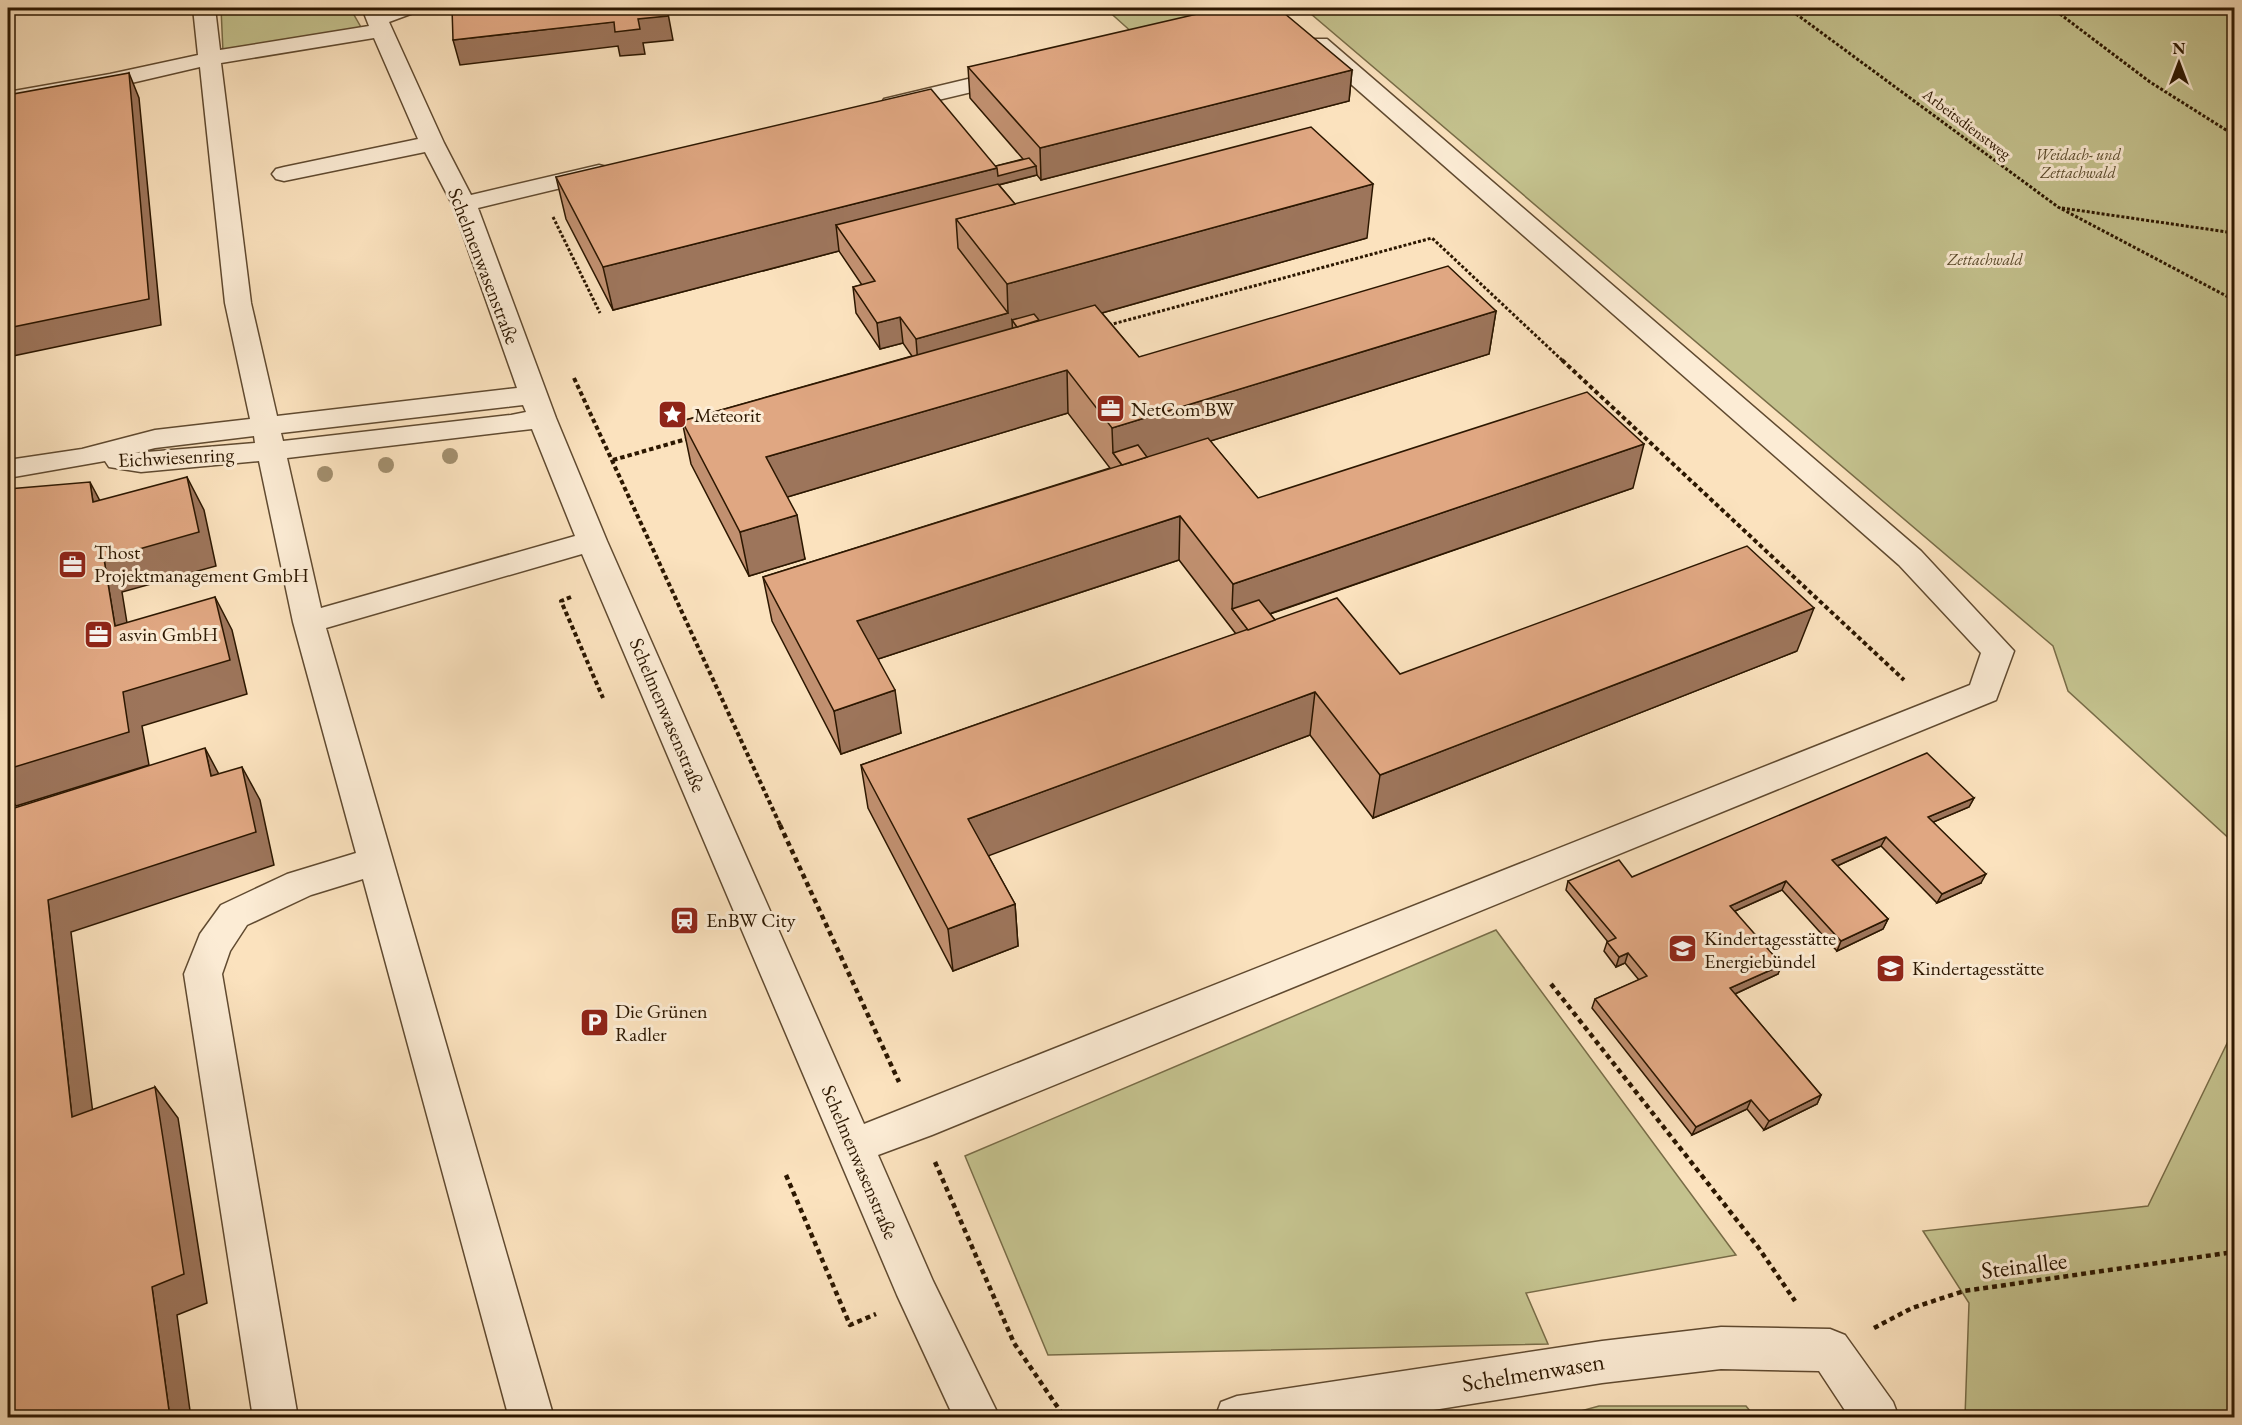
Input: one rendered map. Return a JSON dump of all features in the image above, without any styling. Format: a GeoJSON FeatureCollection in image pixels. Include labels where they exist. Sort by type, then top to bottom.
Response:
{"type":"FeatureCollection","features":[{"type":"Feature","properties":{"kind":"street"},"geometry":{"type":"LineString","coordinates":[[203,8],[237,303],[309,622],[532,1418]]}},
{"type":"Feature","properties":{"kind":"street"},"geometry":{"type":"LineString","coordinates":[[8,99],[111,81],[208,59],[377,19],[409,8]]}},
{"type":"Feature","properties":{"kind":"street","name":"Schelmenwasenstraße"},"geometry":{"type":"LineString","coordinates":[[377,19],[432,143],[464,204],[538,407],[592,540],[918,1295],[978,1418]]}},
{"type":"Feature","properties":{"kind":"street"},"geometry":{"type":"LineString","coordinates":[[854,1146],[918,1123],[1984,692],[1998,651],[1910,558],[1314,40],[1293,28]]}},
{"type":"Feature","properties":{"kind":"street"},"geometry":{"type":"LineString","coordinates":[[874,108],[1036,70]]}},
{"type":"Feature","properties":{"kind":"street"},"geometry":{"type":"LineString","coordinates":[[284,174],[432,143]]}},
{"type":"Feature","properties":{"kind":"street"},"geometry":{"type":"LineString","coordinates":[[560,156],[572,179]]}},
{"type":"Feature","properties":{"kind":"street"},"geometry":{"type":"LineString","coordinates":[[464,204],[618,168]]}},
{"type":"Feature","properties":{"kind":"street","name":"Eichwiesenring"},"geometry":{"type":"LineString","coordinates":[[8,469],[82,458],[141,463],[268,439],[511,424],[538,407]]}},
{"type":"Feature","properties":{"kind":"street"},"geometry":{"type":"LineString","coordinates":[[309,622],[592,540]]}},
{"type":"Feature","properties":{"kind":"street"},"geometry":{"type":"LineString","coordinates":[[276,1418],[203,974],[213,945],[234,915],[300,884],[376,861]]}},
{"type":"Feature","properties":{"kind":"street","name":"Schelmenwasen"},"geometry":{"type":"LineString","coordinates":[[1237,1418],[1650,1356],[1721,1348],[1830,1350]]}},
{"type":"Feature","properties":{"kind":"street"},"geometry":{"type":"LineString","coordinates":[[1830,1350],[1877,1418]]}},
{"type":"Feature","properties":{"kind":"path","name":"Arbeitsdienstweg"},"geometry":{"type":"LineString","coordinates":[[1788,8],[2058,207],[2235,300]]}},
{"type":"Feature","properties":{"kind":"path"},"geometry":{"type":"LineString","coordinates":[[2052,8],[2150,82],[2235,135]]}},
{"type":"Feature","properties":{"kind":"path"},"geometry":{"type":"LineString","coordinates":[[539,187],[600,313]]}},
{"type":"Feature","properties":{"kind":"path"},"geometry":{"type":"LineString","coordinates":[[2058,207],[2235,233]]}},
{"type":"Feature","properties":{"kind":"path"},"geometry":{"type":"LineString","coordinates":[[1101,327],[1432,238],[1937,711]]}},
{"type":"Feature","properties":{"kind":"path"},"geometry":{"type":"LineString","coordinates":[[573,376],[918,1123],[1014,1343],[1065,1418]]}},
{"type":"Feature","properties":{"kind":"path"},"geometry":{"type":"LineString","coordinates":[[613,460],[694,437]]}},
{"type":"Feature","properties":{"kind":"path"},"geometry":{"type":"LineString","coordinates":[[561,601],[603,698]]}},
{"type":"Feature","properties":{"kind":"path"},"geometry":{"type":"LineString","coordinates":[[1551,984],[1758,1247],[1830,1350]]}},
{"type":"Feature","properties":{"kind":"path"},"geometry":{"type":"LineString","coordinates":[[786,1175],[850,1325]]}},
{"type":"Feature","properties":{"kind":"path","name":"Steinallee"},"geometry":{"type":"LineString","coordinates":[[1830,1350],[1912,1308],[1964,1291],[2235,1252]]}},
{"type":"Feature","properties":{"kind":"green space"},"geometry":{"type":"Polygon","coordinates":[[[221,8],[350,8],[362,29],[223,52],[221,8]]]}},
{"type":"Feature","properties":{"kind":"green space"},"geometry":{"type":"Polygon","coordinates":[[[1105,8],[1236,8],[1135,35],[1105,8]]]}},
{"type":"Feature","properties":{"kind":"green space","name":"Zettachwald"},"geometry":{"type":"Polygon","coordinates":[[[1304,8],[2234,8],[2234,843],[2068,691],[2053,646],[1304,8]]]}},
{"type":"Feature","properties":{"kind":"green space"},"geometry":{"type":"Polygon","coordinates":[[[1496,930],[1736,1255],[1526,1293],[1548,1344],[1048,1355],[965,1156],[1496,930]]]}},
{"type":"Feature","properties":{"kind":"green space"},"geometry":{"type":"Polygon","coordinates":[[[2234,1029],[2234,1417],[1965,1417],[1969,1303],[1923,1231],[2148,1206],[2234,1029]]]}},
{"type":"Feature","properties":{"kind":"green space"},"geometry":{"type":"Polygon","coordinates":[[[1599,1406],[1746,1406],[1755,1417],[1559,1417],[1599,1406]]]}},
{"type":"Feature","properties":{"kind":"building"},"geometry":{"type":"Polygon","coordinates":[[[452,8],[667,8],[668,16],[638,19],[640,29],[615,32],[614,22],[453,40],[452,8]]]}},
{"type":"Feature","properties":{"kind":"building"},"geometry":{"type":"Polygon","coordinates":[[[1223,8],[1278,8],[1352,70],[1040,148],[968,67],[1223,8]]]}},
{"type":"Feature","properties":{"kind":"building"},"geometry":{"type":"Polygon","coordinates":[[[129,73],[149,299],[8,328],[8,95],[129,73]]]}},
{"type":"Feature","properties":{"kind":"building"},"geometry":{"type":"Polygon","coordinates":[[[931,89],[997,168],[603,267],[556,177],[931,89]]]}},
{"type":"Feature","properties":{"kind":"building"},"geometry":{"type":"Polygon","coordinates":[[[1311,127],[1373,184],[1007,284],[956,219],[1311,127]]]}},
{"type":"Feature","properties":{"kind":"building"},"geometry":{"type":"Polygon","coordinates":[[[1029,158],[1036,166],[998,176],[996,166],[1029,158]]]}},
{"type":"Feature","properties":{"kind":"building"},"geometry":{"type":"Polygon","coordinates":[[[998,184],[1015,204],[956,219],[958,248],[1008,313],[916,339],[900,317],[877,323],[853,287],[875,281],[836,225],[998,184]]]}},
{"type":"Feature","properties":{"kind":"building"},"geometry":{"type":"Polygon","coordinates":[[[1448,266],[1496,311],[1112,428],[1067,370],[766,457],[797,515],[740,532],[682,421],[1095,305],[1139,357],[1448,266]]]}},
{"type":"Feature","properties":{"kind":"building"},"geometry":{"type":"Polygon","coordinates":[[[1034,314],[1039,320],[1017,327],[1012,320],[1034,314]]]}},
{"type":"Feature","properties":{"kind":"building"},"geometry":{"type":"Polygon","coordinates":[[[1587,392],[1644,444],[1233,584],[1180,516],[857,621],[895,690],[834,711],[763,577],[1208,438],[1258,498],[1587,392]]]}},
{"type":"Feature","properties":{"kind":"building"},"geometry":{"type":"Polygon","coordinates":[[[1138,445],[1147,457],[1122,465],[1113,453],[1138,445]]]}},
{"type":"Feature","properties":{"kind":"building"},"geometry":{"type":"Polygon","coordinates":[[[187,477],[199,532],[104,559],[115,626],[215,597],[230,660],[123,692],[129,732],[8,769],[8,489],[90,482],[93,502],[187,477]]]}},
{"type":"Feature","properties":{"kind":"building"},"geometry":{"type":"Polygon","coordinates":[[[1747,546],[1814,608],[1380,775],[1315,692],[968,819],[1015,904],[948,929],[861,765],[1337,598],[1400,674],[1747,546]]]}},
{"type":"Feature","properties":{"kind":"building"},"geometry":{"type":"Polygon","coordinates":[[[1259,600],[1275,620],[1248,630],[1232,609],[1259,600]]]}},
{"type":"Feature","properties":{"kind":"building"},"geometry":{"type":"Polygon","coordinates":[[[205,748],[211,776],[242,767],[256,832],[48,900],[72,1117],[155,1087],[184,1274],[152,1287],[170,1418],[8,1418],[8,810],[205,748]]]}},
{"type":"Feature","properties":{"kind":"building","name":"Kindertagesstätte Energiebündel"},"geometry":{"type":"Polygon","coordinates":[[[1927,753],[1974,798],[1928,817],[1986,874],[1942,894],[1886,837],[1832,860],[1888,919],[1841,941],[1786,881],[1730,906],[1782,965],[1730,988],[1821,1095],[1769,1121],[1751,1100],[1696,1127],[1595,999],[1647,976],[1628,953],[1619,957],[1607,942],[1616,938],[1568,881],[1619,860],[1632,877],[1927,753]]]}},
{"type":"Feature","properties":{"kind":"place","name":"NetCom BW"},"geometry":{"type":"Point","coordinates":[1110,409]}},
{"type":"Feature","properties":{"kind":"place","name":"Meteorit"},"geometry":{"type":"Point","coordinates":[673,415]}},
{"type":"Feature","properties":{"kind":"place","name":"Thost Projektmanagement GmbH"},"geometry":{"type":"Point","coordinates":[73,564]}},
{"type":"Feature","properties":{"kind":"place","name":"asvin GmbH"},"geometry":{"type":"Point","coordinates":[98,634]}},
{"type":"Feature","properties":{"kind":"place","name":"EnBW City"},"geometry":{"type":"Point","coordinates":[685,920]}},
{"type":"Feature","properties":{"kind":"place","name":"Kindertagesstätte Energiebündel"},"geometry":{"type":"Point","coordinates":[1683,949]}},
{"type":"Feature","properties":{"kind":"place","name":"Kindertagesstätte"},"geometry":{"type":"Point","coordinates":[1891,968]}},
{"type":"Feature","properties":{"kind":"place","name":"Die Grünen Radler"},"geometry":{"type":"Point","coordinates":[594,1022]}},
{"type":"Feature","properties":{"kind":"park label","name":"Weidach- und Zettachwald"},"geometry":{"type":"Point","coordinates":[2078,163]}}]}
